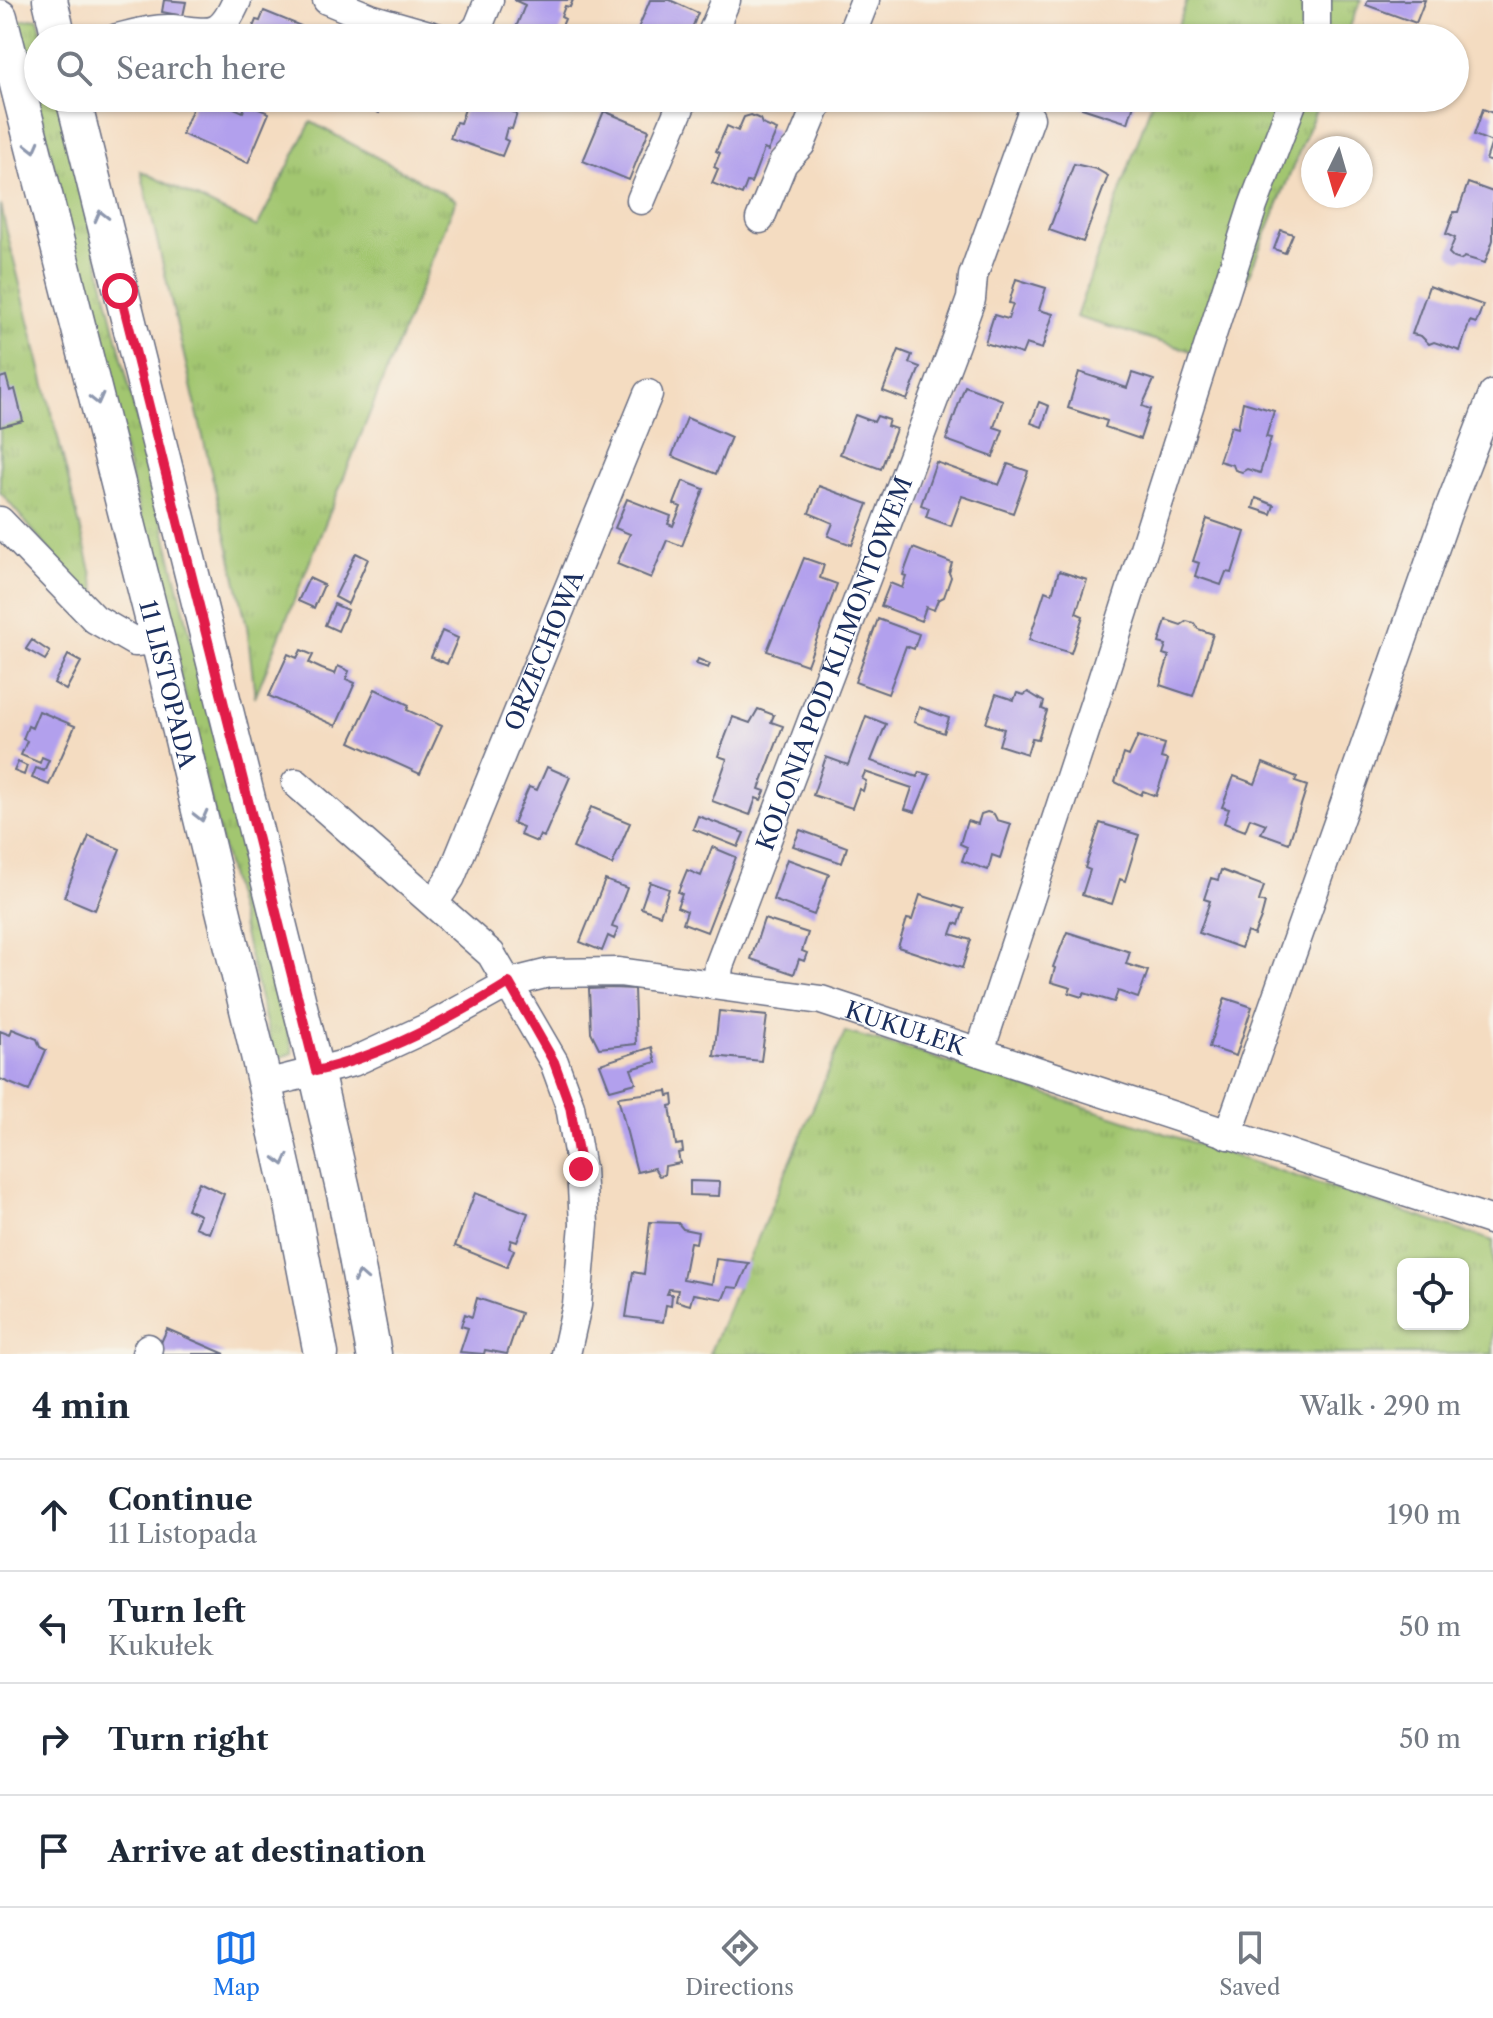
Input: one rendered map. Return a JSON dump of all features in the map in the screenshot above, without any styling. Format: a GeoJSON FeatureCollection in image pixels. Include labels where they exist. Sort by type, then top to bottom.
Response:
{"type":"FeatureCollection","features":[{"type":"Feature","properties":{"kind":"main road"},"geometry":{"type":"LineString","coordinates":[[50,0],[56,24]]}},
{"type":"Feature","properties":{"kind":"main road","name":"11 LISTOPADA"},"geometry":{"type":"LineString","coordinates":[[0,17],[265,1084],[321,1354]]}},
{"type":"Feature","properties":{"kind":"main road","name":"11 LISTOPADA"},"geometry":{"type":"LineString","coordinates":[[76,112],[316,1071],[345,1198],[374,1354]]}},
{"type":"Feature","properties":{"kind":"street"},"geometry":{"type":"LineString","coordinates":[[223,24],[237,0]]}},
{"type":"Feature","properties":{"kind":"street"},"geometry":{"type":"LineString","coordinates":[[327,0],[390,24]]}},
{"type":"Feature","properties":{"kind":"street"},"geometry":{"type":"LineString","coordinates":[[479,24],[489,0]]}},
{"type":"Feature","properties":{"kind":"street"},"geometry":{"type":"LineString","coordinates":[[716,24],[726,0]]}},
{"type":"Feature","properties":{"kind":"street"},"geometry":{"type":"LineString","coordinates":[[856,24],[865,0]]}},
{"type":"Feature","properties":{"kind":"street"},"geometry":{"type":"LineString","coordinates":[[1316,0],[1316,24]]}},
{"type":"Feature","properties":{"kind":"street"},"geometry":{"type":"LineString","coordinates":[[641,200],[678,112]]}},
{"type":"Feature","properties":{"kind":"street"},"geometry":{"type":"LineString","coordinates":[[760,219],[783,163],[801,144],[814,112]]}},
{"type":"Feature","properties":{"kind":"street"},"geometry":{"type":"LineString","coordinates":[[980,1051],[1253,206],[1289,112]]}},
{"type":"Feature","properties":{"kind":"street","name":"KOLONIA POD KLIMONTOWEM"},"geometry":{"type":"LineString","coordinates":[[717,984],[719,966],[955,344],[971,299],[973,276],[1030,118]]}},
{"type":"Feature","properties":{"kind":"street","name":"ORZECHOWA"},"geometry":{"type":"LineString","coordinates":[[434,903],[451,877],[648,394]]}},
{"type":"Feature","properties":{"kind":"street"},"geometry":{"type":"LineString","coordinates":[[1228,1135],[1446,516],[1493,394]]}},
{"type":"Feature","properties":{"kind":"street"},"geometry":{"type":"LineString","coordinates":[[0,521],[95,619],[135,642],[157,640]]}},
{"type":"Feature","properties":{"kind":"street"},"geometry":{"type":"LineString","coordinates":[[296,783],[491,954],[554,1062],[570,1106],[581,1169],[583,1237],[577,1305],[566,1354]]}},
{"type":"Feature","properties":{"kind":"street","name":"KUKUŁEK"},"geometry":{"type":"LineString","coordinates":[[265,1084],[353,1062],[433,1025],[509,983],[549,973],[593,971],[717,984],[821,1000],[1493,1221]]}},
{"type":"Feature","properties":{"kind":"green space"},"geometry":{"type":"Polygon","coordinates":[[[1187,0],[1361,0],[1351,24],[1179,24],[1187,0]]]}},
{"type":"Feature","properties":{"kind":"green space"},"geometry":{"type":"Polygon","coordinates":[[[38,18],[40,24],[24,24],[24,45],[18,21],[38,18]]]}},
{"type":"Feature","properties":{"kind":"green space"},"geometry":{"type":"Polygon","coordinates":[[[41,112],[61,112],[293,1053],[275,1059],[41,112]]]}},
{"type":"Feature","properties":{"kind":"green space"},"geometry":{"type":"Polygon","coordinates":[[[1148,112],[1315,112],[1306,136],[1301,136],[1301,147],[1215,358],[1076,317],[1148,112]]]}},
{"type":"Feature","properties":{"kind":"green space"},"geometry":{"type":"Polygon","coordinates":[[[311,122],[456,200],[255,697],[247,626],[141,171],[257,227],[311,122]]]}},
{"type":"Feature","properties":{"kind":"green space"},"geometry":{"type":"Polygon","coordinates":[[[0,204],[101,611],[0,492],[0,204]]]}},
{"type":"Feature","properties":{"kind":"green space"},"geometry":{"type":"Polygon","coordinates":[[[845,1032],[911,1050],[1493,1241],[1493,1354],[709,1354],[845,1032]]]}},
{"type":"Feature","properties":{"kind":"building"},"geometry":{"type":"Polygon","coordinates":[[[164,0],[186,2],[183,16],[162,12],[164,0]]]}},
{"type":"Feature","properties":{"kind":"building"},"geometry":{"type":"Polygon","coordinates":[[[514,0],[573,0],[570,7],[565,6],[561,17],[565,19],[563,24],[517,24],[525,5],[514,0]]]}},
{"type":"Feature","properties":{"kind":"building"},"geometry":{"type":"Polygon","coordinates":[[[650,0],[670,0],[698,13],[694,24],[640,24],[650,0]]]}},
{"type":"Feature","properties":{"kind":"building"},"geometry":{"type":"Polygon","coordinates":[[[1368,0],[1425,0],[1416,23],[1366,5],[1368,0]]]}},
{"type":"Feature","properties":{"kind":"building"},"geometry":{"type":"Polygon","coordinates":[[[264,11],[296,24],[254,24],[256,20],[260,21],[264,11]]]}},
{"type":"Feature","properties":{"kind":"building"},"geometry":{"type":"Polygon","coordinates":[[[1483,109],[1493,113],[1493,162],[1486,160],[1492,142],[1474,135],[1483,109]]]}},
{"type":"Feature","properties":{"kind":"building"},"geometry":{"type":"Polygon","coordinates":[[[191,112],[269,113],[248,163],[182,134],[191,112]]]}},
{"type":"Feature","properties":{"kind":"building"},"geometry":{"type":"Polygon","coordinates":[[[464,112],[517,113],[512,129],[507,128],[504,139],[508,141],[502,156],[450,138],[456,122],[460,123],[464,112]]]}},
{"type":"Feature","properties":{"kind":"building"},"geometry":{"type":"Polygon","coordinates":[[[604,112],[649,130],[629,180],[583,161],[604,112]]]}},
{"type":"Feature","properties":{"kind":"building"},"geometry":{"type":"Polygon","coordinates":[[[1094,112],[1132,112],[1128,123],[1094,112]]]}},
{"type":"Feature","properties":{"kind":"building"},"geometry":{"type":"Polygon","coordinates":[[[751,115],[777,130],[768,151],[764,149],[751,183],[747,182],[742,195],[712,183],[720,153],[716,151],[727,126],[738,131],[744,117],[751,115]]]}},
{"type":"Feature","properties":{"kind":"building"},"geometry":{"type":"Polygon","coordinates":[[[1074,164],[1096,169],[1108,176],[1083,242],[1049,230],[1074,164]]]}},
{"type":"Feature","properties":{"kind":"building"},"geometry":{"type":"Polygon","coordinates":[[[1468,183],[1493,192],[1493,240],[1485,263],[1465,257],[1460,260],[1449,253],[1455,238],[1446,234],[1468,183]]]}},
{"type":"Feature","properties":{"kind":"building"},"geometry":{"type":"Polygon","coordinates":[[[1281,230],[1293,234],[1285,253],[1274,249],[1281,230]]]}},
{"type":"Feature","properties":{"kind":"building"},"geometry":{"type":"Polygon","coordinates":[[[1016,279],[1046,288],[1039,310],[1053,314],[1042,349],[1026,344],[1022,354],[985,343],[994,315],[1008,319],[1016,279]]]}},
{"type":"Feature","properties":{"kind":"building"},"geometry":{"type":"Polygon","coordinates":[[[1429,286],[1483,305],[1476,323],[1470,321],[1460,351],[1434,342],[1429,344],[1421,336],[1412,334],[1429,286]]]}},
{"type":"Feature","properties":{"kind":"building"},"geometry":{"type":"Polygon","coordinates":[[[899,350],[912,355],[909,363],[920,367],[907,400],[883,391],[899,350]]]}},
{"type":"Feature","properties":{"kind":"building"},"geometry":{"type":"Polygon","coordinates":[[[1079,372],[1127,388],[1132,373],[1154,380],[1142,406],[1150,409],[1140,439],[1105,427],[1107,421],[1068,408],[1079,372]]]}},
{"type":"Feature","properties":{"kind":"building"},"geometry":{"type":"Polygon","coordinates":[[[6,376],[10,391],[15,389],[23,421],[0,427],[0,378],[6,376]]]}},
{"type":"Feature","properties":{"kind":"building"},"geometry":{"type":"Polygon","coordinates":[[[965,386],[1003,400],[994,427],[1003,430],[993,457],[946,440],[965,386]]]}},
{"type":"Feature","properties":{"kind":"building"},"geometry":{"type":"Polygon","coordinates":[[[1039,402],[1049,406],[1042,427],[1031,423],[1039,402]]]}},
{"type":"Feature","properties":{"kind":"building"},"geometry":{"type":"Polygon","coordinates":[[[1243,402],[1274,411],[1266,437],[1271,438],[1260,473],[1247,469],[1242,472],[1235,470],[1233,465],[1219,461],[1231,426],[1238,428],[1243,402]]]}},
{"type":"Feature","properties":{"kind":"building"},"geometry":{"type":"Polygon","coordinates":[[[855,415],[874,422],[877,416],[889,420],[887,426],[896,429],[881,469],[840,454],[855,415]]]}},
{"type":"Feature","properties":{"kind":"building"},"geometry":{"type":"Polygon","coordinates":[[[687,418],[731,437],[716,474],[672,456],[687,418]]]}},
{"type":"Feature","properties":{"kind":"building"},"geometry":{"type":"Polygon","coordinates":[[[936,462],[999,485],[1008,464],[1028,471],[1013,513],[962,496],[951,526],[926,517],[929,508],[921,505],[936,462]]]}},
{"type":"Feature","properties":{"kind":"building"},"geometry":{"type":"Polygon","coordinates":[[[683,481],[704,489],[682,546],[667,540],[651,578],[617,564],[630,534],[615,528],[627,499],[671,516],[668,524],[673,526],[681,507],[674,504],[683,481]]]}},
{"type":"Feature","properties":{"kind":"building"},"geometry":{"type":"Polygon","coordinates":[[[819,486],[868,504],[852,545],[828,536],[833,523],[809,513],[819,486]]]}},
{"type":"Feature","properties":{"kind":"building"},"geometry":{"type":"Polygon","coordinates":[[[1256,498],[1274,505],[1271,514],[1253,508],[1256,498]]]}},
{"type":"Feature","properties":{"kind":"building"},"geometry":{"type":"Polygon","coordinates":[[[1207,519],[1245,532],[1232,573],[1226,572],[1221,585],[1195,576],[1199,563],[1193,561],[1207,519]]]}},
{"type":"Feature","properties":{"kind":"building"},"geometry":{"type":"Polygon","coordinates":[[[913,548],[952,563],[944,597],[938,600],[934,610],[926,607],[921,621],[881,606],[890,583],[902,588],[906,576],[903,575],[913,548]]]}},
{"type":"Feature","properties":{"kind":"building"},"geometry":{"type":"Polygon","coordinates":[[[356,553],[368,559],[348,604],[335,597],[356,553]]]}},
{"type":"Feature","properties":{"kind":"building"},"geometry":{"type":"Polygon","coordinates":[[[804,558],[824,565],[820,578],[837,584],[807,665],[767,651],[804,558]]]}},
{"type":"Feature","properties":{"kind":"building"},"geometry":{"type":"Polygon","coordinates":[[[1059,571],[1087,580],[1076,613],[1083,616],[1071,653],[1029,640],[1045,591],[1052,594],[1059,571]]]}},
{"type":"Feature","properties":{"kind":"building"},"geometry":{"type":"Polygon","coordinates":[[[309,578],[324,585],[314,608],[298,601],[309,578]]]}},
{"type":"Feature","properties":{"kind":"building"},"geometry":{"type":"Polygon","coordinates":[[[334,604],[347,610],[338,631],[325,625],[334,604]]]}},
{"type":"Feature","properties":{"kind":"building"},"geometry":{"type":"Polygon","coordinates":[[[878,619],[919,634],[914,649],[906,646],[888,694],[855,682],[878,619]]]}},
{"type":"Feature","properties":{"kind":"building"},"geometry":{"type":"Polygon","coordinates":[[[1166,620],[1181,625],[1187,621],[1194,623],[1198,629],[1213,634],[1193,696],[1160,685],[1169,656],[1163,654],[1166,645],[1159,643],[1166,620]]]}},
{"type":"Feature","properties":{"kind":"building"},"geometry":{"type":"Polygon","coordinates":[[[442,631],[458,638],[447,664],[431,657],[442,631]]]}},
{"type":"Feature","properties":{"kind":"building"},"geometry":{"type":"Polygon","coordinates":[[[32,640],[50,652],[45,660],[26,649],[32,640]]]}},
{"type":"Feature","properties":{"kind":"building"},"geometry":{"type":"Polygon","coordinates":[[[301,650],[313,655],[309,663],[322,669],[335,674],[338,666],[349,671],[346,679],[355,683],[336,726],[269,696],[288,654],[297,658],[301,650]]]}},
{"type":"Feature","properties":{"kind":"building"},"geometry":{"type":"Polygon","coordinates":[[[68,655],[81,662],[66,690],[54,683],[68,655]]]}},
{"type":"Feature","properties":{"kind":"building"},"geometry":{"type":"Polygon","coordinates":[[[698,659],[710,664],[708,668],[696,664],[698,659]]]}},
{"type":"Feature","properties":{"kind":"building"},"geometry":{"type":"Polygon","coordinates":[[[375,689],[409,705],[407,710],[442,726],[420,774],[350,742],[375,689]]]}},
{"type":"Feature","properties":{"kind":"building"},"geometry":{"type":"Polygon","coordinates":[[[1028,692],[1044,702],[1042,709],[1047,711],[1038,739],[1032,738],[1027,754],[999,745],[1004,729],[986,723],[996,694],[1014,700],[1017,693],[1024,695],[1028,692]]]}},
{"type":"Feature","properties":{"kind":"building"},"geometry":{"type":"Polygon","coordinates":[[[919,707],[949,718],[944,733],[914,722],[919,707]]]}},
{"type":"Feature","properties":{"kind":"building"},"geometry":{"type":"Polygon","coordinates":[[[758,709],[774,715],[771,722],[783,726],[759,789],[765,791],[761,800],[756,798],[750,815],[712,801],[727,759],[718,756],[733,717],[750,723],[758,709]]]}},
{"type":"Feature","properties":{"kind":"building"},"geometry":{"type":"Polygon","coordinates":[[[39,711],[75,726],[49,785],[32,778],[36,768],[44,771],[49,760],[42,757],[40,763],[21,755],[27,741],[23,739],[28,726],[32,728],[39,711]]]}},
{"type":"Feature","properties":{"kind":"building"},"geometry":{"type":"Polygon","coordinates":[[[866,716],[886,724],[871,761],[917,777],[919,772],[930,775],[915,812],[905,809],[912,788],[865,772],[863,791],[859,789],[852,808],[813,795],[826,757],[848,765],[866,716]]]}},
{"type":"Feature","properties":{"kind":"building"},"geometry":{"type":"Polygon","coordinates":[[[1138,736],[1165,744],[1161,758],[1168,760],[1156,796],[1143,791],[1141,795],[1115,782],[1124,754],[1129,756],[1138,736]]]}},
{"type":"Feature","properties":{"kind":"building"},"geometry":{"type":"Polygon","coordinates":[[[18,762],[27,766],[24,775],[14,771],[18,762]]]}},
{"type":"Feature","properties":{"kind":"building"},"geometry":{"type":"Polygon","coordinates":[[[1263,763],[1297,777],[1295,782],[1307,786],[1289,843],[1261,833],[1266,824],[1250,818],[1245,831],[1224,823],[1229,809],[1222,807],[1234,776],[1255,784],[1263,763]]]}},
{"type":"Feature","properties":{"kind":"building"},"geometry":{"type":"Polygon","coordinates":[[[547,767],[570,777],[544,837],[540,835],[537,842],[520,835],[523,827],[513,823],[529,787],[537,790],[547,767]]]}},
{"type":"Feature","properties":{"kind":"building"},"geometry":{"type":"Polygon","coordinates":[[[591,807],[630,823],[612,865],[573,848],[591,807]]]}},
{"type":"Feature","properties":{"kind":"building"},"geometry":{"type":"Polygon","coordinates":[[[981,814],[994,814],[997,820],[1011,824],[1000,858],[992,855],[988,870],[962,861],[967,847],[960,844],[967,821],[978,824],[981,814]]]}},
{"type":"Feature","properties":{"kind":"building"},"geometry":{"type":"Polygon","coordinates":[[[698,816],[744,833],[738,847],[693,829],[698,816]]]}},
{"type":"Feature","properties":{"kind":"building"},"geometry":{"type":"Polygon","coordinates":[[[1100,823],[1139,835],[1125,881],[1120,879],[1112,904],[1082,895],[1090,870],[1085,868],[1100,823]]]}},
{"type":"Feature","properties":{"kind":"building"},"geometry":{"type":"Polygon","coordinates":[[[800,830],[847,847],[842,863],[793,846],[800,830]]]}},
{"type":"Feature","properties":{"kind":"building"},"geometry":{"type":"Polygon","coordinates":[[[89,836],[120,849],[95,910],[64,897],[89,836]]]}},
{"type":"Feature","properties":{"kind":"building"},"geometry":{"type":"Polygon","coordinates":[[[712,847],[736,857],[707,932],[683,923],[687,911],[677,907],[682,894],[678,892],[687,870],[701,876],[712,847]]]}},
{"type":"Feature","properties":{"kind":"building"},"geometry":{"type":"Polygon","coordinates":[[[787,859],[829,874],[814,915],[773,900],[787,859]]]}},
{"type":"Feature","properties":{"kind":"building"},"geometry":{"type":"Polygon","coordinates":[[[1221,870],[1264,886],[1259,901],[1265,903],[1261,918],[1254,935],[1247,932],[1241,948],[1199,933],[1210,901],[1204,899],[1211,878],[1218,880],[1221,870]]]}},
{"type":"Feature","properties":{"kind":"building"},"geometry":{"type":"Polygon","coordinates":[[[605,880],[627,888],[612,927],[618,929],[614,939],[608,936],[602,951],[580,942],[605,880]]]}},
{"type":"Feature","properties":{"kind":"building"},"geometry":{"type":"Polygon","coordinates":[[[650,882],[669,889],[660,915],[641,908],[650,882]]]}},
{"type":"Feature","properties":{"kind":"building"},"geometry":{"type":"Polygon","coordinates":[[[920,895],[964,909],[959,925],[955,923],[951,934],[971,940],[962,968],[898,947],[907,919],[912,920],[920,895]]]}},
{"type":"Feature","properties":{"kind":"building"},"geometry":{"type":"Polygon","coordinates":[[[764,919],[808,933],[802,951],[807,953],[804,961],[799,959],[794,974],[751,959],[764,919]]]}},
{"type":"Feature","properties":{"kind":"building"},"geometry":{"type":"Polygon","coordinates":[[[1067,932],[1130,952],[1126,964],[1148,971],[1138,998],[1118,991],[1114,1002],[1084,993],[1082,997],[1069,993],[1071,988],[1051,982],[1053,967],[1067,932]]]}},
{"type":"Feature","properties":{"kind":"building"},"geometry":{"type":"Polygon","coordinates":[[[589,989],[634,989],[636,1044],[599,1048],[591,1032],[589,989]]]}},
{"type":"Feature","properties":{"kind":"building"},"geometry":{"type":"Polygon","coordinates":[[[1225,998],[1252,1007],[1236,1056],[1209,1047],[1225,998]]]}},
{"type":"Feature","properties":{"kind":"building"},"geometry":{"type":"Polygon","coordinates":[[[719,1011],[767,1016],[761,1061],[714,1056],[719,1011]]]}},
{"type":"Feature","properties":{"kind":"building"},"geometry":{"type":"Polygon","coordinates":[[[12,1029],[37,1039],[40,1047],[46,1050],[29,1091],[0,1079],[0,1031],[10,1035],[12,1029]]]}},
{"type":"Feature","properties":{"kind":"building"},"geometry":{"type":"Polygon","coordinates":[[[652,1047],[656,1062],[631,1069],[636,1083],[610,1090],[600,1064],[652,1047]]]}},
{"type":"Feature","properties":{"kind":"building"},"geometry":{"type":"Polygon","coordinates":[[[667,1091],[668,1096],[673,1095],[674,1105],[670,1106],[676,1145],[682,1144],[683,1152],[678,1153],[680,1163],[665,1166],[664,1175],[659,1176],[654,1168],[637,1172],[618,1097],[667,1091]]]}},
{"type":"Feature","properties":{"kind":"building"},"geometry":{"type":"Polygon","coordinates":[[[690,1181],[720,1182],[719,1196],[690,1195],[690,1181]]]}},
{"type":"Feature","properties":{"kind":"building"},"geometry":{"type":"Polygon","coordinates":[[[199,1182],[224,1194],[209,1233],[195,1227],[200,1215],[187,1209],[199,1182]]]}},
{"type":"Feature","properties":{"kind":"building"},"geometry":{"type":"Polygon","coordinates":[[[475,1193],[528,1213],[517,1242],[511,1240],[509,1248],[514,1250],[507,1267],[455,1246],[475,1193]]]}},
{"type":"Feature","properties":{"kind":"building"},"geometry":{"type":"Polygon","coordinates":[[[650,1222],[678,1223],[683,1229],[698,1232],[696,1243],[690,1242],[683,1279],[712,1284],[716,1259],[749,1263],[738,1288],[728,1287],[723,1299],[693,1294],[690,1305],[676,1301],[678,1290],[669,1289],[667,1294],[672,1294],[671,1306],[666,1305],[663,1322],[626,1317],[633,1272],[644,1274],[650,1222]]]}},
{"type":"Feature","properties":{"kind":"building"},"geometry":{"type":"Polygon","coordinates":[[[477,1298],[521,1313],[507,1354],[485,1350],[484,1354],[460,1352],[468,1328],[461,1326],[465,1314],[472,1317],[477,1298]]]}},
{"type":"Feature","properties":{"kind":"building"},"geometry":{"type":"Polygon","coordinates":[[[167,1329],[225,1354],[156,1354],[167,1329]]]}},
{"type":"Feature","properties":{"kind":"route"},"geometry":{"type":"LineString","coordinates":[[120,291],[316,1071],[353,1062],[387,1047],[509,983],[554,1062],[570,1106],[581,1169]]}}]}
